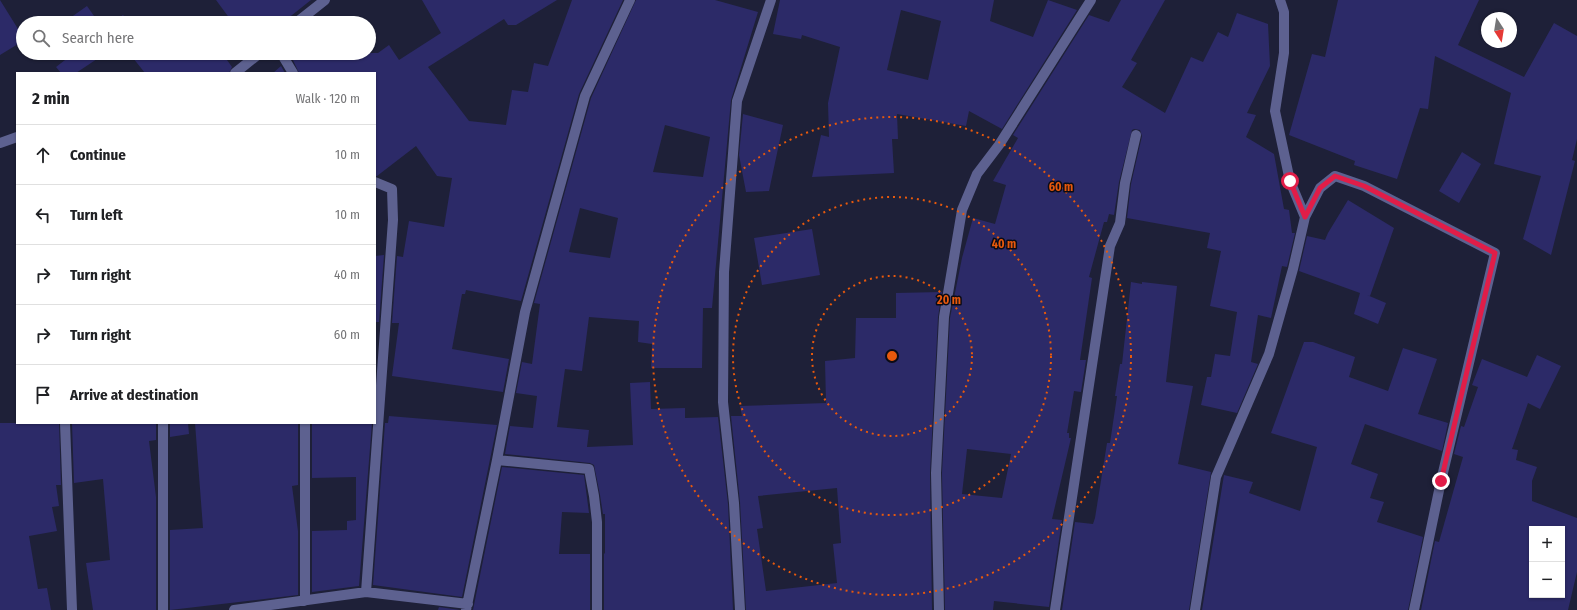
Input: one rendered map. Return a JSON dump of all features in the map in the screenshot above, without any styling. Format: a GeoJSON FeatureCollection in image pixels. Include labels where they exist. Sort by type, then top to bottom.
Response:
{"type":"FeatureCollection","features":[{"type":"Feature","properties":{"kind":"street"},"geometry":{"type":"LineString","coordinates":[[305,16],[325,0]]}},
{"type":"Feature","properties":{"kind":"street"},"geometry":{"type":"LineString","coordinates":[[234,610],[366,592],[467,607],[525,312],[585,96],[630,0]]}},
{"type":"Feature","properties":{"kind":"street"},"geometry":{"type":"LineString","coordinates":[[740,610],[734,503],[723,402],[724,272],[737,101],[771,0]]}},
{"type":"Feature","properties":{"kind":"street"},"geometry":{"type":"LineString","coordinates":[[939,610],[936,473],[944,324],[962,210],[977,174],[999,145],[1091,0]]}},
{"type":"Feature","properties":{"kind":"street"},"geometry":{"type":"LineString","coordinates":[[1280,0],[1284,12],[1284,53],[1275,111],[1290,181],[1305,217]]}},
{"type":"Feature","properties":{"kind":"street"},"geometry":{"type":"LineString","coordinates":[[236,72],[251,60]]}},
{"type":"Feature","properties":{"kind":"street"},"geometry":{"type":"LineString","coordinates":[[285,60],[292,72]]}},
{"type":"Feature","properties":{"kind":"street"},"geometry":{"type":"LineString","coordinates":[[1055,610],[1110,246],[1120,223],[1125,183],[1136,134]]}},
{"type":"Feature","properties":{"kind":"street"},"geometry":{"type":"LineString","coordinates":[[0,143],[16,137]]}},
{"type":"Feature","properties":{"kind":"street"},"geometry":{"type":"LineString","coordinates":[[1195,610],[1216,477],[1269,354],[1293,269],[1305,217],[1320,188],[1335,176],[1364,186],[1495,253],[1441,481],[1414,610]]}},
{"type":"Feature","properties":{"kind":"street"},"geometry":{"type":"LineString","coordinates":[[366,592],[393,220],[392,189],[376,182]]}},
{"type":"Feature","properties":{"kind":"street"},"geometry":{"type":"LineString","coordinates":[[65,424],[72,610]]}},
{"type":"Feature","properties":{"kind":"street"},"geometry":{"type":"LineString","coordinates":[[163,424],[163,610]]}},
{"type":"Feature","properties":{"kind":"street"},"geometry":{"type":"LineString","coordinates":[[305,424],[305,601]]}},
{"type":"Feature","properties":{"kind":"street"},"geometry":{"type":"LineString","coordinates":[[497,460],[588,469],[594,496],[597,522],[597,610]]}},
{"type":"Feature","properties":{"kind":"building"},"geometry":{"type":"Polygon","coordinates":[[[0,0],[16,26],[16,45],[0,55],[0,0]]]}},
{"type":"Feature","properties":{"kind":"building"},"geometry":{"type":"Polygon","coordinates":[[[216,0],[311,0],[291,16],[228,16],[216,0]]]}},
{"type":"Feature","properties":{"kind":"building"},"geometry":{"type":"Polygon","coordinates":[[[422,0],[557,0],[516,25],[508,25],[504,19],[428,67],[469,121],[506,125],[512,90],[528,92],[534,63],[548,66],[572,0],[623,0],[579,94],[521,301],[466,290],[465,294],[462,294],[452,349],[509,359],[503,392],[392,376],[399,323],[392,323],[397,256],[403,257],[409,221],[444,227],[452,178],[437,176],[416,146],[376,176],[376,72],[299,72],[293,60],[376,60],[376,53],[389,45],[399,60],[441,33],[422,0]]]}},
{"type":"Feature","properties":{"kind":"building"},"geometry":{"type":"Polygon","coordinates":[[[636,0],[715,0],[758,12],[731,100],[712,308],[703,308],[702,368],[651,368],[652,344],[638,342],[639,321],[589,317],[582,371],[565,369],[557,427],[589,430],[587,447],[633,445],[630,383],[650,382],[651,409],[685,408],[685,418],[718,417],[728,504],[733,610],[604,610],[605,514],[603,514],[594,465],[590,463],[505,454],[510,426],[533,428],[537,396],[516,393],[522,362],[532,364],[540,304],[534,303],[591,98],[636,0]],[[665,125],[653,172],[703,177],[710,137],[665,125]],[[580,208],[569,252],[610,258],[618,218],[580,208]]]}},
{"type":"Feature","properties":{"kind":"building"},"geometry":{"type":"Polygon","coordinates":[[[780,0],[994,0],[990,21],[1033,37],[1048,0],[1077,10],[1002,129],[969,111],[966,126],[897,114],[898,139],[892,139],[894,173],[812,177],[821,135],[829,137],[828,103],[840,47],[802,35],[801,39],[773,34],[780,0]],[[901,10],[887,70],[928,80],[941,21],[901,10]]]}},
{"type":"Feature","properties":{"kind":"building"},"geometry":{"type":"Polygon","coordinates":[[[1121,0],[1165,0],[1131,60],[1137,63],[1122,87],[1165,113],[1191,57],[1203,62],[1218,32],[1228,37],[1237,13],[1268,24],[1270,66],[1247,113],[1256,115],[1246,137],[1274,154],[1284,209],[1289,210],[1292,233],[1295,233],[1287,267],[1282,266],[1271,318],[1258,315],[1251,362],[1258,364],[1237,413],[1201,405],[1207,377],[1211,377],[1215,354],[1230,356],[1237,312],[1210,306],[1221,251],[1207,248],[1210,233],[1127,218],[1131,184],[1142,136],[1140,130],[1132,130],[1119,182],[1114,215],[1109,214],[1107,222],[1104,222],[1089,277],[1092,278],[1080,360],[1086,360],[1081,392],[1074,391],[1067,433],[1069,433],[1069,438],[1071,438],[1052,519],[1062,520],[1049,607],[994,601],[993,610],[945,610],[942,473],[950,318],[962,258],[973,218],[995,224],[1006,185],[993,181],[1018,138],[1013,135],[1089,15],[1109,22],[1121,0]],[[967,449],[962,494],[1002,498],[1011,454],[967,449]]]}},
{"type":"Feature","properties":{"kind":"building"},"geometry":{"type":"Polygon","coordinates":[[[1338,0],[1479,0],[1458,45],[1524,77],[1554,23],[1577,36],[1577,139],[1572,160],[1575,161],[1551,255],[1523,239],[1541,176],[1494,164],[1511,93],[1435,56],[1428,109],[1420,108],[1397,179],[1354,165],[1355,161],[1289,135],[1312,54],[1325,57],[1338,0]]]}},
{"type":"Feature","properties":{"kind":"building"},"geometry":{"type":"Polygon","coordinates":[[[87,6],[94,16],[73,16],[87,6]]]}},
{"type":"Feature","properties":{"kind":"building"},"geometry":{"type":"Polygon","coordinates":[[[65,60],[96,60],[78,72],[60,72],[56,67],[65,60]]]}},
{"type":"Feature","properties":{"kind":"building"},"geometry":{"type":"Polygon","coordinates":[[[135,60],[227,60],[232,67],[230,72],[144,72],[135,60]]]}},
{"type":"Feature","properties":{"kind":"building"},"geometry":{"type":"Polygon","coordinates":[[[281,66],[284,72],[274,72],[281,66]]]}},
{"type":"Feature","properties":{"kind":"building"},"geometry":{"type":"Polygon","coordinates":[[[743,114],[783,125],[769,191],[746,192],[739,155],[743,114]]]}},
{"type":"Feature","properties":{"kind":"building"},"geometry":{"type":"Polygon","coordinates":[[[1462,152],[1481,164],[1459,203],[1439,191],[1462,152]]]}},
{"type":"Feature","properties":{"kind":"building"},"geometry":{"type":"Polygon","coordinates":[[[1348,200],[1394,228],[1370,296],[1367,295],[1386,303],[1378,324],[1354,314],[1360,293],[1299,271],[1307,236],[1325,240],[1348,200]]]}},
{"type":"Feature","properties":{"kind":"building"},"geometry":{"type":"Polygon","coordinates":[[[812,229],[820,275],[762,285],[754,238],[812,229]]]}},
{"type":"Feature","properties":{"kind":"building"},"geometry":{"type":"Polygon","coordinates":[[[384,255],[379,322],[376,322],[376,256],[384,255]]]}},
{"type":"Feature","properties":{"kind":"building"},"geometry":{"type":"Polygon","coordinates":[[[1131,282],[1177,286],[1166,382],[1193,386],[1178,464],[1211,472],[1189,610],[1062,610],[1075,522],[1093,524],[1095,518],[1107,443],[1110,443],[1117,396],[1115,396],[1120,364],[1122,364],[1131,282]]]}},
{"type":"Feature","properties":{"kind":"building"},"geometry":{"type":"Polygon","coordinates":[[[942,292],[938,317],[930,473],[932,610],[746,610],[740,502],[731,416],[742,416],[740,406],[826,403],[825,361],[855,358],[856,318],[896,318],[896,293],[942,292]],[[837,488],[758,496],[763,528],[757,529],[766,591],[837,583],[833,544],[841,543],[837,488]]]}},
{"type":"Feature","properties":{"kind":"building"},"geometry":{"type":"Polygon","coordinates":[[[1304,342],[1313,342],[1355,357],[1349,377],[1388,391],[1403,348],[1437,359],[1418,414],[1448,423],[1442,451],[1365,424],[1351,464],[1378,474],[1370,498],[1384,502],[1377,522],[1423,537],[1408,610],[1202,610],[1224,475],[1253,482],[1249,493],[1300,511],[1317,447],[1271,433],[1304,342]]]}},
{"type":"Feature","properties":{"kind":"building"},"geometry":{"type":"Polygon","coordinates":[[[1537,355],[1561,366],[1540,409],[1528,403],[1512,449],[1518,450],[1516,460],[1537,467],[1532,481],[1532,501],[1577,518],[1577,572],[1568,610],[1421,610],[1435,541],[1439,542],[1463,457],[1454,454],[1461,426],[1464,427],[1478,387],[1472,385],[1482,359],[1527,377],[1537,355]]]}},
{"type":"Feature","properties":{"kind":"building"},"geometry":{"type":"Polygon","coordinates":[[[389,416],[497,425],[462,597],[373,585],[385,423],[388,423],[389,416]]]}},
{"type":"Feature","properties":{"kind":"building"},"geometry":{"type":"Polygon","coordinates":[[[0,423],[59,424],[61,485],[56,485],[59,506],[52,507],[57,531],[29,536],[38,589],[47,588],[51,610],[0,610],[0,423]]]}},
{"type":"Feature","properties":{"kind":"building"},"geometry":{"type":"Polygon","coordinates":[[[72,424],[156,424],[156,440],[149,441],[156,497],[156,610],[93,610],[86,563],[110,560],[103,479],[74,483],[72,424]]]}},
{"type":"Feature","properties":{"kind":"building"},"geometry":{"type":"Polygon","coordinates":[[[170,424],[188,424],[189,434],[170,437],[170,424]]]}},
{"type":"Feature","properties":{"kind":"building"},"geometry":{"type":"Polygon","coordinates":[[[195,424],[298,424],[298,485],[292,486],[298,531],[298,595],[170,610],[170,530],[203,528],[195,424]]]}},
{"type":"Feature","properties":{"kind":"building"},"geometry":{"type":"Polygon","coordinates":[[[312,424],[372,424],[359,586],[312,592],[312,531],[347,530],[347,521],[356,520],[356,477],[312,478],[312,424]]]}},
{"type":"Feature","properties":{"kind":"building"},"geometry":{"type":"Polygon","coordinates":[[[502,467],[584,475],[589,513],[562,512],[559,554],[590,554],[590,610],[473,610],[502,467]]]}},
{"type":"Feature","properties":{"kind":"building"},"geometry":{"type":"Polygon","coordinates":[[[439,607],[460,610],[438,610],[439,607]]]}},
{"type":"Feature","properties":{"kind":"route"},"geometry":{"type":"LineString","coordinates":[[1290,181],[1305,217],[1320,188],[1335,176],[1364,186],[1495,253],[1441,481]]}}]}
